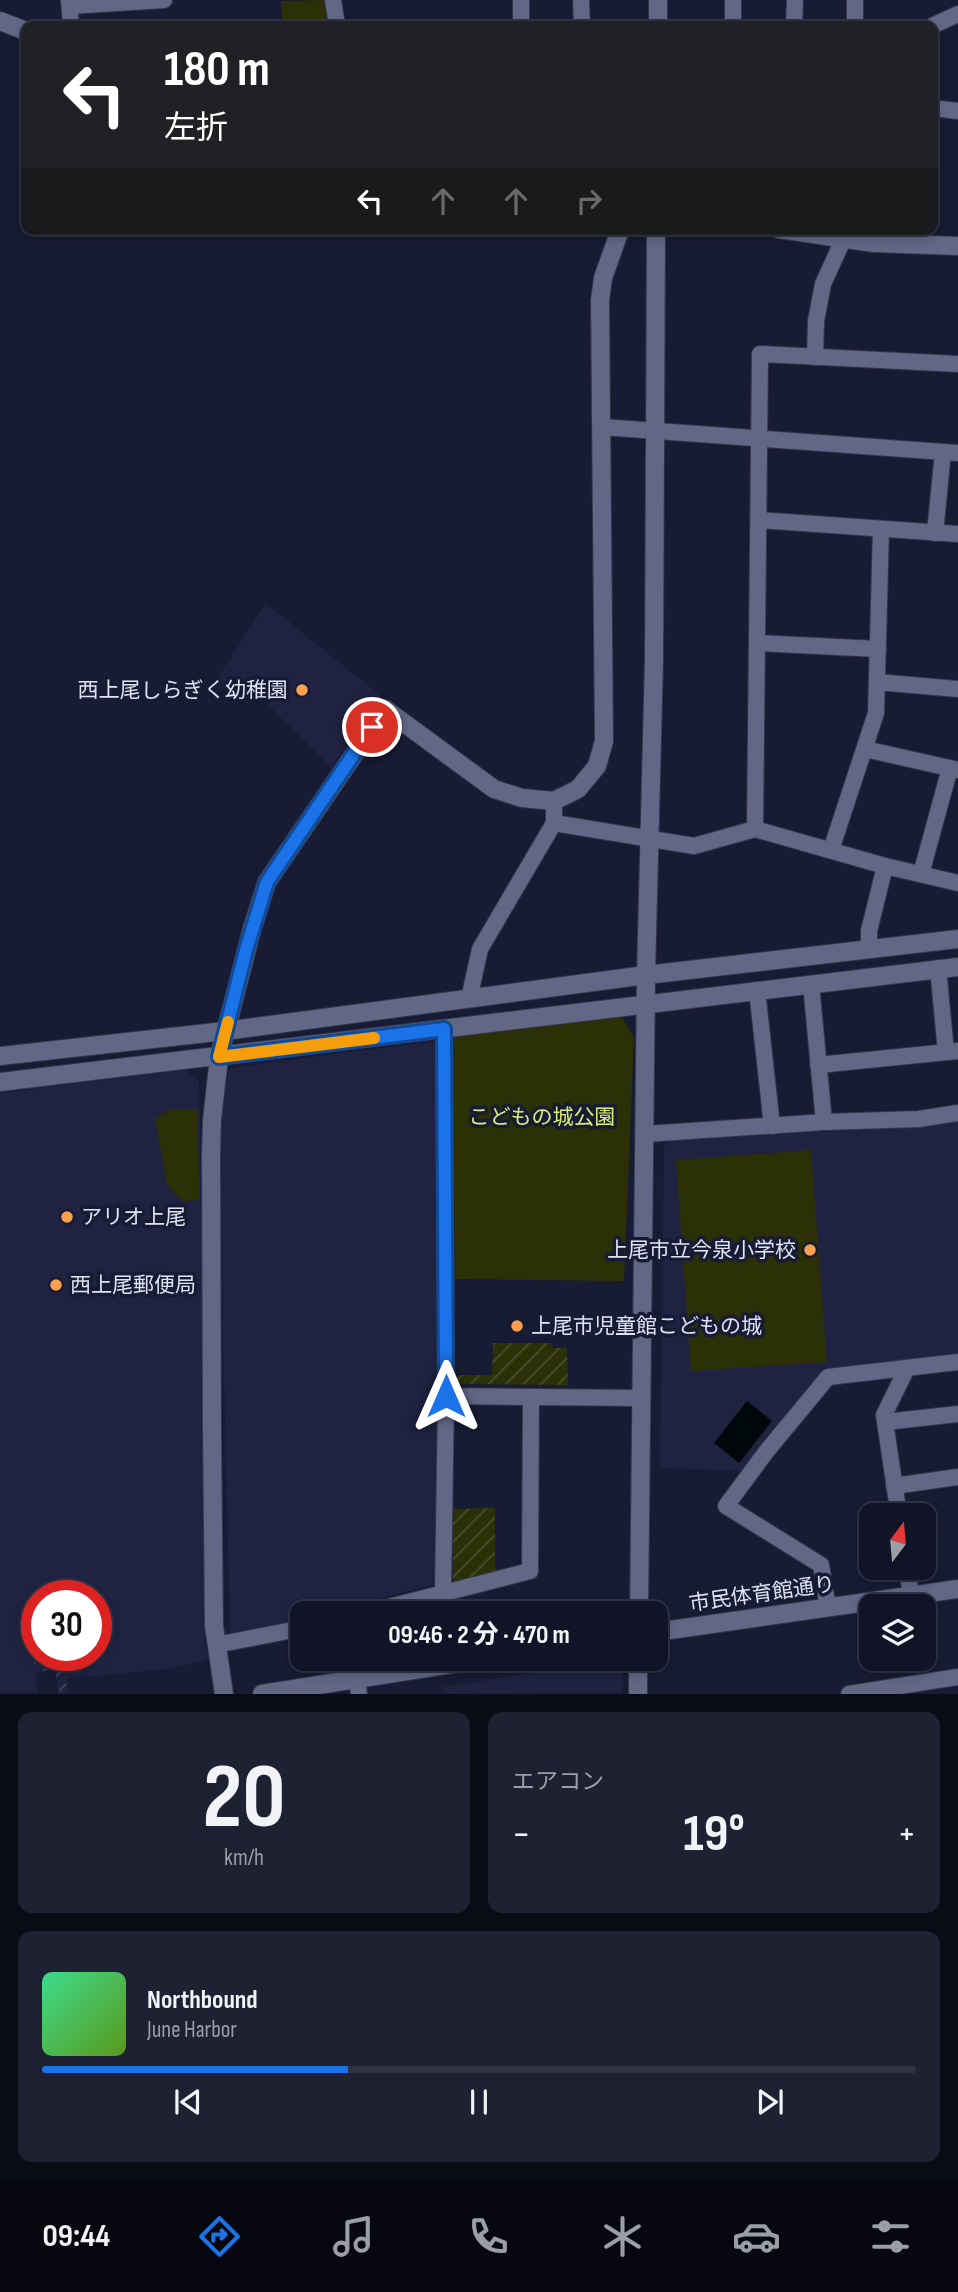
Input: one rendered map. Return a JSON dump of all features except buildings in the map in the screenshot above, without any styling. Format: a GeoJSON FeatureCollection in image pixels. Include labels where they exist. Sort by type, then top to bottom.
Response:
{"type":"FeatureCollection","features":[{"type":"Feature","properties":{"kind":"street"},"geometry":{"type":"LineString","coordinates":[[71,21],[69,3],[164,0]]}},
{"type":"Feature","properties":{"kind":"street"},"geometry":{"type":"LineString","coordinates":[[333,0],[336,21]]}},
{"type":"Feature","properties":{"kind":"street"},"geometry":{"type":"LineString","coordinates":[[521,0],[521,21]]}},
{"type":"Feature","properties":{"kind":"street"},"geometry":{"type":"LineString","coordinates":[[581,0],[582,21]]}},
{"type":"Feature","properties":{"kind":"street"},"geometry":{"type":"LineString","coordinates":[[658,21],[659,0]]}},
{"type":"Feature","properties":{"kind":"street"},"geometry":{"type":"LineString","coordinates":[[733,0],[733,21]]}},
{"type":"Feature","properties":{"kind":"street"},"geometry":{"type":"LineString","coordinates":[[794,0],[794,21]]}},
{"type":"Feature","properties":{"kind":"street"},"geometry":{"type":"LineString","coordinates":[[855,0],[855,21]]}},
{"type":"Feature","properties":{"kind":"street"},"geometry":{"type":"LineString","coordinates":[[938,23],[958,13],[951,0]]}},
{"type":"Feature","properties":{"kind":"street"},"geometry":{"type":"LineString","coordinates":[[0,21],[21,29]]}},
{"type":"Feature","properties":{"kind":"street"},"geometry":{"type":"LineString","coordinates":[[938,109],[958,111]]}},
{"type":"Feature","properties":{"kind":"street"},"geometry":{"type":"LineString","coordinates":[[223,1693],[216,1645],[211,1418],[212,1120],[219,1057],[252,929],[267,882],[385,709],[494,789],[522,798],[554,801],[578,789],[597,766],[604,741],[600,300],[603,278],[618,235]]}},
{"type":"Feature","properties":{"kind":"street"},"geometry":{"type":"LineString","coordinates":[[639,1601],[646,975],[654,659],[656,235]]}},
{"type":"Feature","properties":{"kind":"street"},"geometry":{"type":"LineString","coordinates":[[814,235],[911,246],[958,246]]}},
{"type":"Feature","properties":{"kind":"street"},"geometry":{"type":"LineString","coordinates":[[814,357],[823,284],[843,240]]}},
{"type":"Feature","properties":{"kind":"street"},"geometry":{"type":"LineString","coordinates":[[755,829],[760,354],[958,364]]}},
{"type":"Feature","properties":{"kind":"street"},"geometry":{"type":"LineString","coordinates":[[602,427],[951,452],[934,533]]}},
{"type":"Feature","properties":{"kind":"street"},"geometry":{"type":"LineString","coordinates":[[759,520],[958,534]]}},
{"type":"Feature","properties":{"kind":"street"},"geometry":{"type":"LineString","coordinates":[[831,850],[876,713],[881,529]]}},
{"type":"Feature","properties":{"kind":"street"},"geometry":{"type":"LineString","coordinates":[[757,643],[878,649]]}},
{"type":"Feature","properties":{"kind":"street"},"geometry":{"type":"LineString","coordinates":[[877,682],[958,690]]}},
{"type":"Feature","properties":{"kind":"street"},"geometry":{"type":"LineString","coordinates":[[865,749],[954,769],[921,874]]}},
{"type":"Feature","properties":{"kind":"street"},"geometry":{"type":"LineString","coordinates":[[469,999],[480,949],[554,823],[554,801]]}},
{"type":"Feature","properties":{"kind":"street"},"geometry":{"type":"LineString","coordinates":[[554,823],[694,846],[755,829],[958,883]]}},
{"type":"Feature","properties":{"kind":"street"},"geometry":{"type":"LineString","coordinates":[[869,949],[869,931],[886,866]]}},
{"type":"Feature","properties":{"kind":"street"},"geometry":{"type":"LineString","coordinates":[[0,1056],[225,1031],[646,975],[958,939]]}},
{"type":"Feature","properties":{"kind":"street"},"geometry":{"type":"LineString","coordinates":[[0,1082],[958,967]]}},
{"type":"Feature","properties":{"kind":"street"},"geometry":{"type":"LineString","coordinates":[[818,1065],[952,1051],[938,968]]}},
{"type":"Feature","properties":{"kind":"street"},"geometry":{"type":"LineString","coordinates":[[811,984],[824,1122]]}},
{"type":"Feature","properties":{"kind":"street"},"geometry":{"type":"LineString","coordinates":[[757,990],[772,1126]]}},
{"type":"Feature","properties":{"kind":"street"},"geometry":{"type":"LineString","coordinates":[[443,1593],[446,1396],[444,1029]]}},
{"type":"Feature","properties":{"kind":"street"},"geometry":{"type":"LineString","coordinates":[[645,1134],[824,1122],[919,1119],[958,1113]]}},
{"type":"Feature","properties":{"kind":"street"},"geometry":{"type":"LineString","coordinates":[[828,1608],[821,1565],[726,1506],[766,1452],[828,1377],[958,1362]]}},
{"type":"Feature","properties":{"kind":"street"},"geometry":{"type":"LineString","coordinates":[[897,1503],[884,1415],[907,1368]]}},
{"type":"Feature","properties":{"kind":"street"},"geometry":{"type":"LineString","coordinates":[[446,1396],[641,1398]]}},
{"type":"Feature","properties":{"kind":"street"},"geometry":{"type":"LineString","coordinates":[[412,1601],[530,1571],[531,1398]]}},
{"type":"Feature","properties":{"kind":"street"},"geometry":{"type":"LineString","coordinates":[[885,1422],[958,1414]]}},
{"type":"Feature","properties":{"kind":"street"},"geometry":{"type":"LineString","coordinates":[[894,1486],[958,1476]]}},
{"type":"Feature","properties":{"kind":"street","name":"市民体育館通り"},"geometry":{"type":"LineString","coordinates":[[924,1594],[958,1589]]}},
{"type":"Feature","properties":{"kind":"street","name":"市民体育館通り"},"geometry":{"type":"LineString","coordinates":[[668,1630],[859,1604]]}},
{"type":"Feature","properties":{"kind":"street"},"geometry":{"type":"LineString","coordinates":[[216,1645],[290,1631]]}},
{"type":"Feature","properties":{"kind":"street"},"geometry":{"type":"LineString","coordinates":[[262,1693],[358,1686],[428,1671]]}},
{"type":"Feature","properties":{"kind":"street"},"geometry":{"type":"LineString","coordinates":[[638,1671],[638,1693]]}},
{"type":"Feature","properties":{"kind":"street"},"geometry":{"type":"LineString","coordinates":[[849,1693],[940,1687],[958,1677]]}},
{"type":"Feature","properties":{"kind":"shaded area","name":"西上尾しらぎく幼稚園"},"geometry":{"type":"Polygon","coordinates":[[[266,603],[381,696],[331,767],[265,702],[213,685],[266,603]]]}},
{"type":"Feature","properties":{"kind":"shaded area"},"geometry":{"type":"Polygon","coordinates":[[[432,1041],[436,1043],[437,1575],[431,1585],[368,1601],[290,1601],[290,1622],[230,1633],[221,1133],[225,1086],[230,1068],[432,1041]]]}},
{"type":"Feature","properties":{"kind":"shaded area"},"geometry":{"type":"Polygon","coordinates":[[[184,1070],[195,1076],[199,1082],[205,1643],[208,1660],[168,1669],[70,1678],[69,1671],[112,1671],[112,1580],[21,1580],[21,1671],[35,1671],[38,1693],[0,1693],[0,1093],[184,1070]]]}},
{"type":"Feature","properties":{"kind":"shaded area","name":"上尾市立今泉小学校"},"geometry":{"type":"Polygon","coordinates":[[[958,1121],[958,1355],[825,1371],[744,1471],[660,1468],[664,1146],[668,1140],[917,1127],[958,1121]]]}},
{"type":"Feature","properties":{"kind":"shaded area"},"geometry":{"type":"Polygon","coordinates":[[[747,1401],[772,1421],[739,1463],[714,1443],[747,1401]]]}},
{"type":"Feature","properties":{"kind":"shaded area"},"geometry":{"type":"Polygon","coordinates":[[[55,1671],[69,1671],[70,1678],[66,1679],[68,1693],[59,1693],[55,1671]]]}},
{"type":"Feature","properties":{"kind":"shaded area"},"geometry":{"type":"Polygon","coordinates":[[[547,1671],[617,1671],[622,1675],[622,1693],[446,1694],[442,1687],[547,1671]]]}},
{"type":"Feature","properties":{"kind":"green space"},"geometry":{"type":"Polygon","coordinates":[[[326,0],[328,21],[283,21],[281,1],[326,0]]]}},
{"type":"Feature","properties":{"kind":"green space","name":"こどもの城公園"},"geometry":{"type":"Polygon","coordinates":[[[622,1017],[634,1038],[624,1281],[455,1279],[452,1037],[622,1017]]]}},
{"type":"Feature","properties":{"kind":"green space"},"geometry":{"type":"Polygon","coordinates":[[[171,1109],[197,1109],[200,1200],[182,1201],[167,1185],[155,1119],[171,1109]]]}},
{"type":"Feature","properties":{"kind":"green space"},"geometry":{"type":"Polygon","coordinates":[[[811,1150],[827,1362],[691,1371],[676,1160],[811,1150]]]}},
{"type":"Feature","properties":{"kind":"green space"},"geometry":{"type":"Polygon","coordinates":[[[493,1343],[552,1343],[552,1348],[567,1348],[568,1385],[457,1384],[457,1375],[492,1375],[493,1343]]]}},
{"type":"Feature","properties":{"kind":"green space"},"geometry":{"type":"Polygon","coordinates":[[[495,1508],[495,1574],[458,1584],[453,1580],[453,1509],[495,1508]]]}},
{"type":"Feature","properties":{"kind":"slow traffic"},"geometry":{"type":"LineString","coordinates":[[228,1022],[219,1057],[374,1038]]}},
{"type":"Feature","properties":{"kind":"place","name":"西上尾しらぎく幼稚園"},"geometry":{"type":"Point","coordinates":[302,690]}},
{"type":"Feature","properties":{"kind":"place","name":"アリオ上尾"},"geometry":{"type":"Point","coordinates":[67,1217]}},
{"type":"Feature","properties":{"kind":"place","name":"上尾市立今泉小学校"},"geometry":{"type":"Point","coordinates":[810,1250]}},
{"type":"Feature","properties":{"kind":"place","name":"西上尾郵便局"},"geometry":{"type":"Point","coordinates":[56,1285]}},
{"type":"Feature","properties":{"kind":"place","name":"上尾市児童館こどもの城"},"geometry":{"type":"Point","coordinates":[517,1326]}},
{"type":"Feature","properties":{"kind":"route"},"geometry":{"type":"LineString","coordinates":[[372,727],[267,882],[246,950],[219,1057],[444,1029],[446,1396]]}}]}
